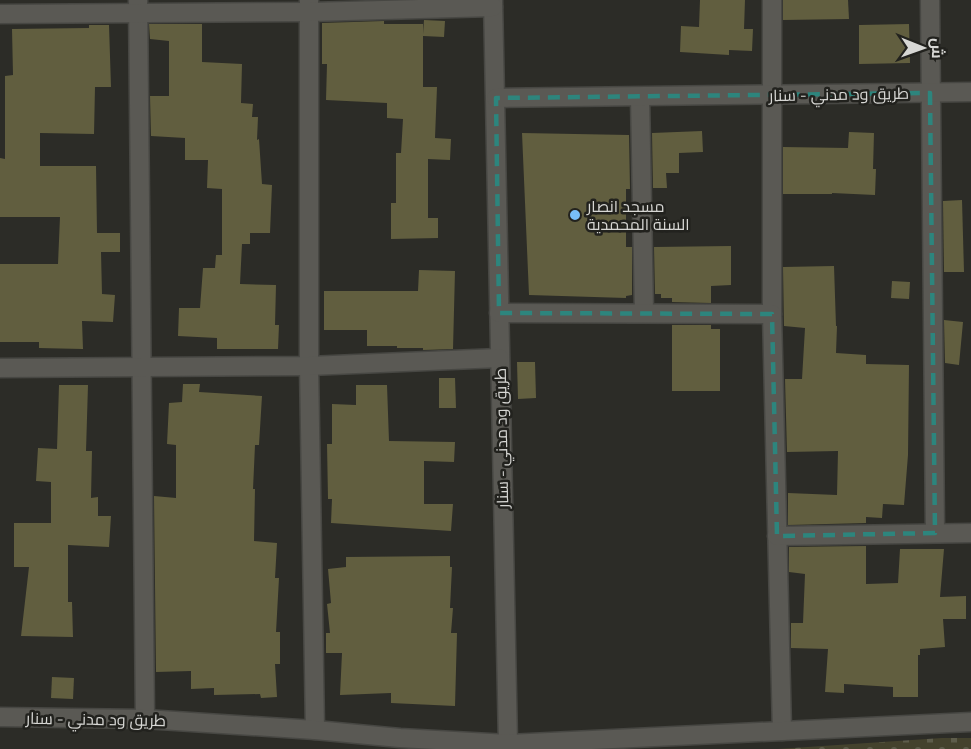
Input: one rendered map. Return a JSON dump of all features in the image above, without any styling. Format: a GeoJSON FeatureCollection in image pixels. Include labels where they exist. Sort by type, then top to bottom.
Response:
{"type":"FeatureCollection","features":[{"type":"Feature","properties":{"kind":"street"},"geometry":{"type":"LineString","coordinates":[[772,0],[772,314],[782,730]]}},
{"type":"Feature","properties":{"kind":"street"},"geometry":{"type":"LineString","coordinates":[[930,0],[935,533]]}},
{"type":"Feature","properties":{"kind":"street"},"geometry":{"type":"LineString","coordinates":[[0,14],[138,6],[493,4],[496,98]]}},
{"type":"Feature","properties":{"kind":"street"},"geometry":{"type":"LineString","coordinates":[[138,6],[145,719]]}},
{"type":"Feature","properties":{"kind":"street"},"geometry":{"type":"LineString","coordinates":[[310,6],[309,366],[315,730]]}},
{"type":"Feature","properties":{"kind":"street","name":"طريق ود مدني - سنار"},"geometry":{"type":"LineString","coordinates":[[0,717],[145,719],[315,730],[399,744],[508,744],[499,358],[496,98],[971,92]]}},
{"type":"Feature","properties":{"kind":"street"},"geometry":{"type":"LineString","coordinates":[[640,97],[644,312]]}},
{"type":"Feature","properties":{"kind":"street"},"geometry":{"type":"LineString","coordinates":[[499,313],[772,314]]}},
{"type":"Feature","properties":{"kind":"street"},"geometry":{"type":"LineString","coordinates":[[0,368],[309,366],[499,358]]}},
{"type":"Feature","properties":{"kind":"street"},"geometry":{"type":"LineString","coordinates":[[777,536],[971,533]]}},
{"type":"Feature","properties":{"kind":"street"},"geometry":{"type":"LineString","coordinates":[[508,744],[554,746],[782,730],[971,722]]}},
{"type":"Feature","properties":{"kind":"highlighted area"},"geometry":{"type":"Polygon","coordinates":[[[930,93],[935,533],[777,536],[772,314],[499,313],[496,98],[930,93]]]}},
{"type":"Feature","properties":{"kind":"green space"},"geometry":{"type":"Polygon","coordinates":[[[971,738],[971,749],[778,749],[971,738]]]}},
{"type":"Feature","properties":{"kind":"building"},"geometry":{"type":"Polygon","coordinates":[[[700,0],[745,0],[744,29],[753,29],[752,51],[729,50],[729,55],[680,52],[681,26],[699,27],[700,0]]]}},
{"type":"Feature","properties":{"kind":"building"},"geometry":{"type":"Polygon","coordinates":[[[783,0],[848,0],[849,19],[783,20],[783,0]]]}},
{"type":"Feature","properties":{"kind":"building"},"geometry":{"type":"Polygon","coordinates":[[[424,20],[445,21],[444,37],[423,36],[423,87],[437,87],[435,138],[451,139],[450,160],[428,159],[428,218],[438,218],[438,238],[391,239],[391,203],[396,203],[396,153],[401,153],[403,119],[387,118],[387,103],[326,100],[327,64],[322,64],[322,23],[384,21],[384,24],[423,24],[423,34],[424,20]]]}},
{"type":"Feature","properties":{"kind":"building"},"geometry":{"type":"Polygon","coordinates":[[[149,24],[202,24],[202,62],[242,64],[241,103],[253,104],[252,117],[258,117],[257,140],[259,139],[262,184],[272,185],[270,233],[250,233],[250,244],[242,244],[240,284],[276,285],[275,325],[279,325],[278,349],[217,349],[217,338],[178,336],[179,308],[200,308],[203,268],[215,268],[216,255],[222,255],[222,189],[207,188],[208,160],[185,160],[185,138],[151,136],[150,96],[169,96],[169,41],[150,39],[149,24]]]}},
{"type":"Feature","properties":{"kind":"building"},"geometry":{"type":"Polygon","coordinates":[[[909,24],[910,63],[859,64],[859,25],[909,24]]]}},
{"type":"Feature","properties":{"kind":"building"},"geometry":{"type":"Polygon","coordinates":[[[89,25],[109,25],[111,87],[95,87],[94,134],[40,133],[40,166],[96,166],[97,233],[120,233],[120,252],[101,252],[102,294],[115,295],[113,322],[82,321],[83,349],[39,348],[39,342],[0,342],[0,264],[58,264],[60,217],[0,217],[0,158],[5,159],[5,76],[13,75],[12,29],[89,28],[89,25]]]}},
{"type":"Feature","properties":{"kind":"building"},"geometry":{"type":"Polygon","coordinates":[[[702,131],[703,152],[679,153],[679,173],[666,173],[667,188],[653,188],[652,133],[702,131]]]}},
{"type":"Feature","properties":{"kind":"building"},"geometry":{"type":"Polygon","coordinates":[[[849,132],[874,133],[875,195],[783,194],[783,147],[848,148],[849,132]]]}},
{"type":"Feature","properties":{"kind":"building","name":"مسجد انصار السنة المحمدية"},"geometry":{"type":"Polygon","coordinates":[[[522,133],[629,135],[630,189],[626,189],[626,247],[632,247],[632,295],[626,298],[529,295],[522,133]]]}},
{"type":"Feature","properties":{"kind":"building"},"geometry":{"type":"Polygon","coordinates":[[[962,200],[964,272],[944,272],[943,201],[962,200]]]}},
{"type":"Feature","properties":{"kind":"building"},"geometry":{"type":"Polygon","coordinates":[[[731,246],[731,285],[711,286],[711,303],[672,302],[672,298],[661,298],[661,294],[655,294],[654,247],[731,246]]]}},
{"type":"Feature","properties":{"kind":"building"},"geometry":{"type":"Polygon","coordinates":[[[834,266],[836,353],[866,355],[866,364],[909,365],[908,455],[904,505],[883,504],[882,518],[866,517],[866,523],[788,525],[788,493],[837,495],[838,451],[787,452],[785,379],[802,379],[805,328],[784,326],[783,267],[834,266]]]}},
{"type":"Feature","properties":{"kind":"building"},"geometry":{"type":"Polygon","coordinates":[[[419,270],[455,271],[453,349],[423,350],[423,348],[397,348],[397,346],[367,346],[367,330],[324,330],[324,291],[418,291],[419,270]]]}},
{"type":"Feature","properties":{"kind":"building"},"geometry":{"type":"Polygon","coordinates":[[[892,281],[910,282],[909,299],[891,298],[892,281]]]}},
{"type":"Feature","properties":{"kind":"building"},"geometry":{"type":"Polygon","coordinates":[[[944,320],[963,322],[959,365],[945,363],[944,320]]]}},
{"type":"Feature","properties":{"kind":"building"},"geometry":{"type":"Polygon","coordinates":[[[672,325],[711,325],[711,329],[720,329],[720,391],[672,391],[672,325]]]}},
{"type":"Feature","properties":{"kind":"building"},"geometry":{"type":"Polygon","coordinates":[[[517,362],[535,362],[536,398],[518,399],[517,362]]]}},
{"type":"Feature","properties":{"kind":"building"},"geometry":{"type":"Polygon","coordinates":[[[439,378],[455,378],[456,408],[439,408],[439,378]]]}},
{"type":"Feature","properties":{"kind":"building"},"geometry":{"type":"Polygon","coordinates":[[[183,384],[200,384],[199,392],[262,396],[259,445],[255,445],[254,541],[277,543],[275,578],[279,578],[276,632],[280,632],[280,664],[275,664],[277,697],[261,698],[260,694],[214,695],[214,688],[191,689],[191,671],[156,672],[154,496],[176,498],[176,445],[167,444],[169,403],[182,402],[183,384]]]}},
{"type":"Feature","properties":{"kind":"building"},"geometry":{"type":"Polygon","coordinates":[[[59,385],[88,385],[86,451],[92,451],[91,498],[98,497],[98,516],[111,516],[109,547],[68,545],[68,602],[72,602],[73,637],[21,636],[29,567],[14,567],[14,523],[51,523],[51,482],[36,481],[38,448],[57,449],[59,385]]]}},
{"type":"Feature","properties":{"kind":"building"},"geometry":{"type":"Polygon","coordinates":[[[356,385],[387,385],[389,441],[455,442],[454,462],[424,461],[424,504],[453,504],[451,531],[331,523],[332,499],[328,499],[327,444],[332,444],[332,404],[356,405],[356,385]]]}},
{"type":"Feature","properties":{"kind":"building"},"geometry":{"type":"Polygon","coordinates":[[[866,546],[866,584],[898,583],[900,549],[944,549],[940,597],[966,596],[966,619],[943,619],[945,647],[920,649],[918,697],[893,697],[893,687],[844,684],[844,693],[825,692],[828,649],[791,648],[791,623],[803,623],[805,574],[789,572],[789,547],[866,546]]]}},
{"type":"Feature","properties":{"kind":"building"},"geometry":{"type":"Polygon","coordinates":[[[450,556],[450,567],[452,567],[450,608],[453,608],[451,633],[457,633],[455,706],[391,703],[391,693],[340,695],[342,653],[326,653],[326,633],[330,633],[327,604],[331,603],[328,569],[346,567],[346,557],[450,556]]]}},
{"type":"Feature","properties":{"kind":"building"},"geometry":{"type":"Polygon","coordinates":[[[52,677],[74,678],[73,699],[51,698],[52,677]]]}},
{"type":"Feature","properties":{"kind":"place","name":"مسجد انصار السنة المحمدية"},"geometry":{"type":"Point","coordinates":[575,215]}}]}
